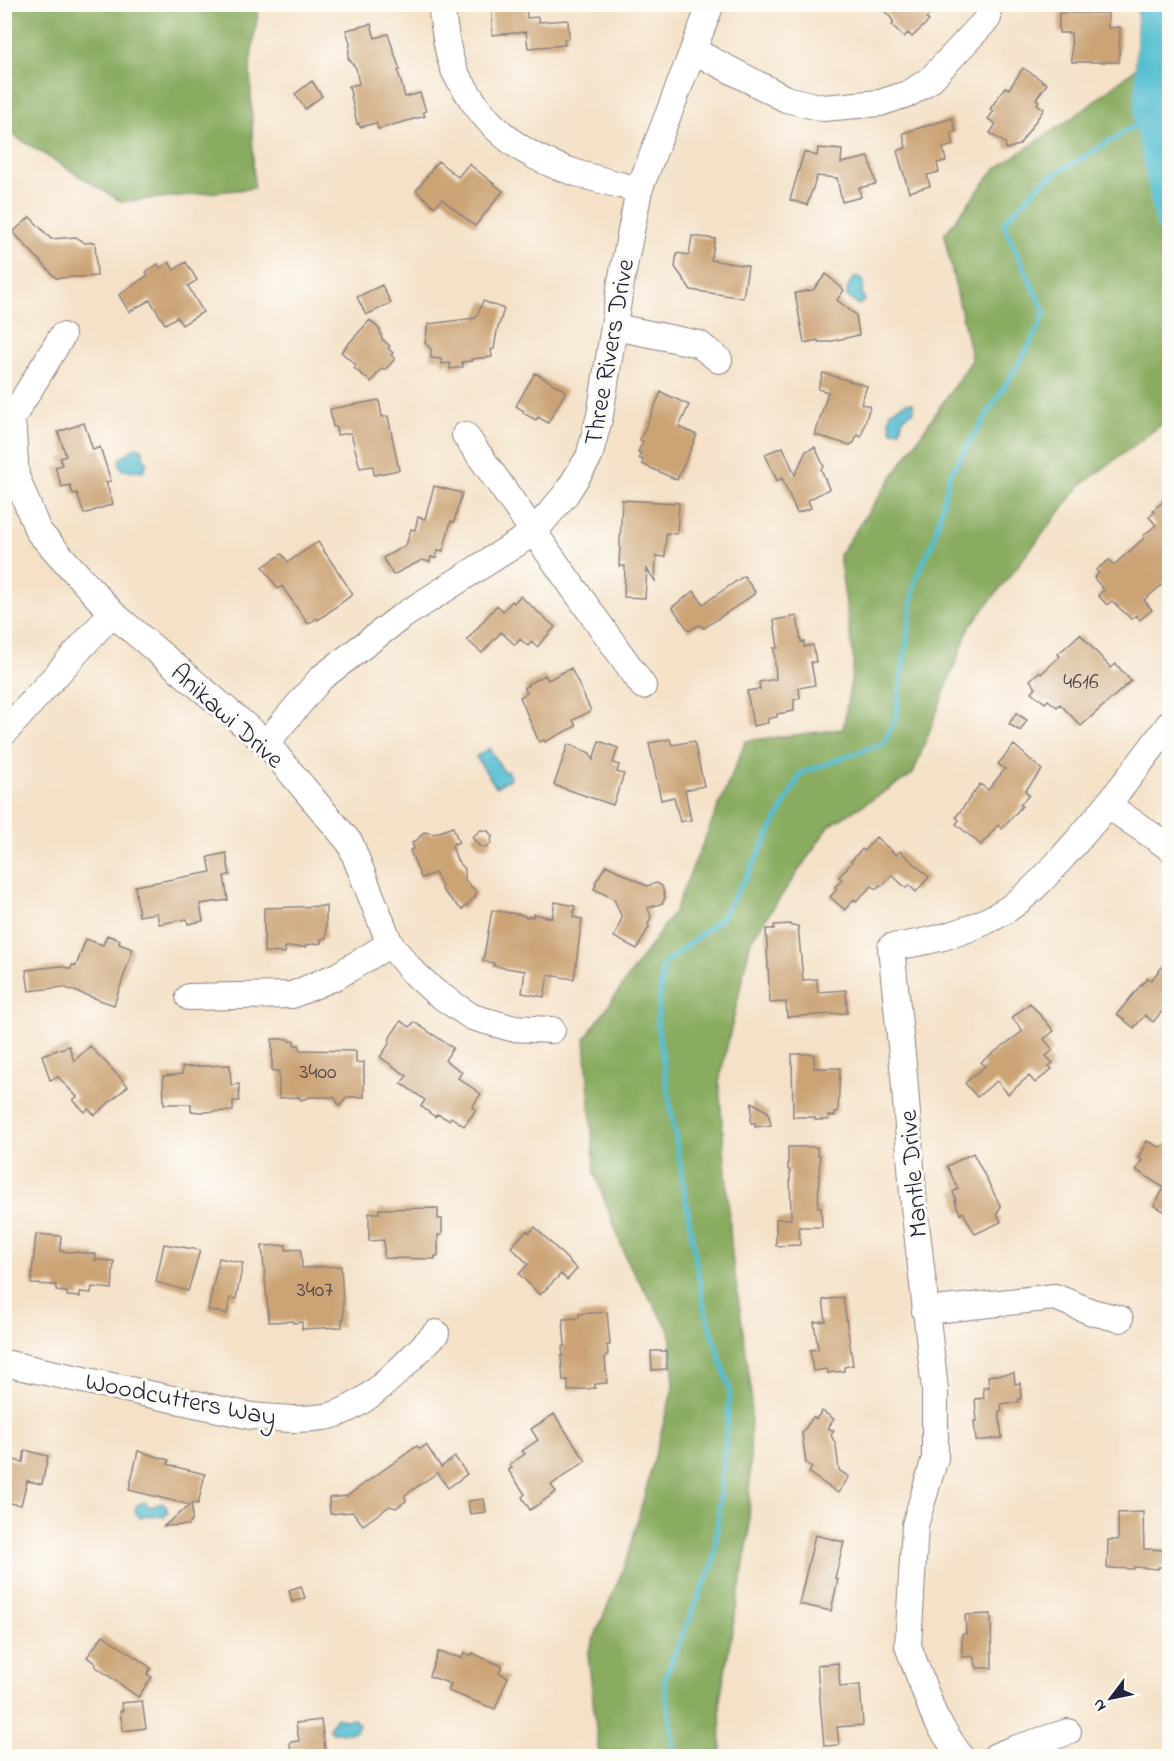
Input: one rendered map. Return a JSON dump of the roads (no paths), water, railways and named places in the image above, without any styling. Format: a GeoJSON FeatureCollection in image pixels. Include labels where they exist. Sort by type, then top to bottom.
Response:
{"type":"FeatureCollection","features":[{"type":"Feature","properties":{"kind":"street"},"geometry":{"type":"LineString","coordinates":[[441,4],[453,69],[474,103],[495,127],[521,149],[550,165],[639,190]]}},
{"type":"Feature","properties":{"kind":"street","name":"Three Rivers Drive"},"geometry":{"type":"LineString","coordinates":[[266,743],[321,678],[401,617],[533,533],[566,494],[589,457],[600,415],[621,282],[639,190],[711,4]]}},
{"type":"Feature","properties":{"kind":"street"},"geometry":{"type":"LineString","coordinates":[[694,51],[786,99],[823,108],[880,103],[910,93],[930,81],[988,18]]}},
{"type":"Feature","properties":{"kind":"street"},"geometry":{"type":"LineString","coordinates":[[615,327],[699,344],[719,360]]}},
{"type":"Feature","properties":{"kind":"street","name":"Anikawi Drive"},"geometry":{"type":"LineString","coordinates":[[62,336],[8,417],[16,476],[38,531],[112,613],[266,743],[350,843],[390,944],[411,970],[435,992],[472,1017],[511,1028],[552,1030]]}},
{"type":"Feature","properties":{"kind":"street"},"geometry":{"type":"LineString","coordinates":[[465,435],[643,686]]}},
{"type":"Feature","properties":{"kind":"street"},"geometry":{"type":"LineString","coordinates":[[4,733],[112,613]]}},
{"type":"Feature","properties":{"kind":"street","name":"Mantle Drive"},"geometry":{"type":"LineString","coordinates":[[960,1756],[935,1718],[908,1646],[915,1525],[935,1458],[936,1389],[914,1206],[891,947],[924,943],[982,924],[1008,909],[1032,890],[1109,806],[1170,723]]}},
{"type":"Feature","properties":{"kind":"street"},"geometry":{"type":"LineString","coordinates":[[1109,806],[1170,848]]}},
{"type":"Feature","properties":{"kind":"street"},"geometry":{"type":"LineString","coordinates":[[189,997],[292,995],[337,976],[390,944]]}},
{"type":"Feature","properties":{"kind":"street"},"geometry":{"type":"LineString","coordinates":[[925,1311],[1055,1298],[1092,1312],[1120,1319]]}},
{"type":"Feature","properties":{"kind":"street","name":"Woodcutters Way"},"geometry":{"type":"LineString","coordinates":[[4,1364],[251,1416],[300,1419],[327,1417],[357,1404],[393,1377],[436,1332]]}},
{"type":"Feature","properties":{"kind":"street"},"geometry":{"type":"LineString","coordinates":[[996,1756],[1068,1732]]}},
{"type":"Feature","properties":{"kind":"water"},"geometry":{"type":"Polygon","coordinates":[[[856,277],[860,277],[864,282],[862,293],[865,301],[858,305],[847,296],[849,285],[856,277]]]}},
{"type":"Feature","properties":{"kind":"water"},"geometry":{"type":"Polygon","coordinates":[[[906,403],[913,403],[914,411],[903,418],[900,430],[892,431],[889,420],[891,411],[906,403]]]}},
{"type":"Feature","properties":{"kind":"water"},"geometry":{"type":"Polygon","coordinates":[[[136,447],[143,450],[143,457],[147,462],[145,469],[142,471],[123,470],[119,464],[120,459],[136,447]]]}},
{"type":"Feature","properties":{"kind":"water"},"geometry":{"type":"Polygon","coordinates":[[[489,748],[504,772],[507,771],[511,778],[496,787],[476,757],[489,748]]]}},
{"type":"Feature","properties":{"kind":"water"},"geometry":{"type":"Polygon","coordinates":[[[143,1502],[151,1507],[162,1503],[166,1506],[168,1513],[164,1517],[152,1515],[140,1518],[135,1511],[137,1505],[143,1502]]]}},
{"type":"Feature","properties":{"kind":"water"},"geometry":{"type":"Polygon","coordinates":[[[336,1717],[344,1720],[354,1719],[359,1725],[356,1731],[332,1733],[329,1728],[336,1717]]]}},
{"type":"Feature","properties":{"kind":"waterway"},"geometry":{"type":"LineString","coordinates":[[1153,4],[1149,117],[1170,222]]}},
{"type":"Feature","properties":{"kind":"waterway"},"geometry":{"type":"LineString","coordinates":[[675,1756],[664,1679],[714,1561],[730,1390],[703,1304],[657,1023],[663,965],[721,918],[747,876],[801,773],[884,743],[896,718],[915,580],[933,542],[950,474],[1027,350],[1045,313],[1003,223],[1041,183],[1149,117]]}}]}
